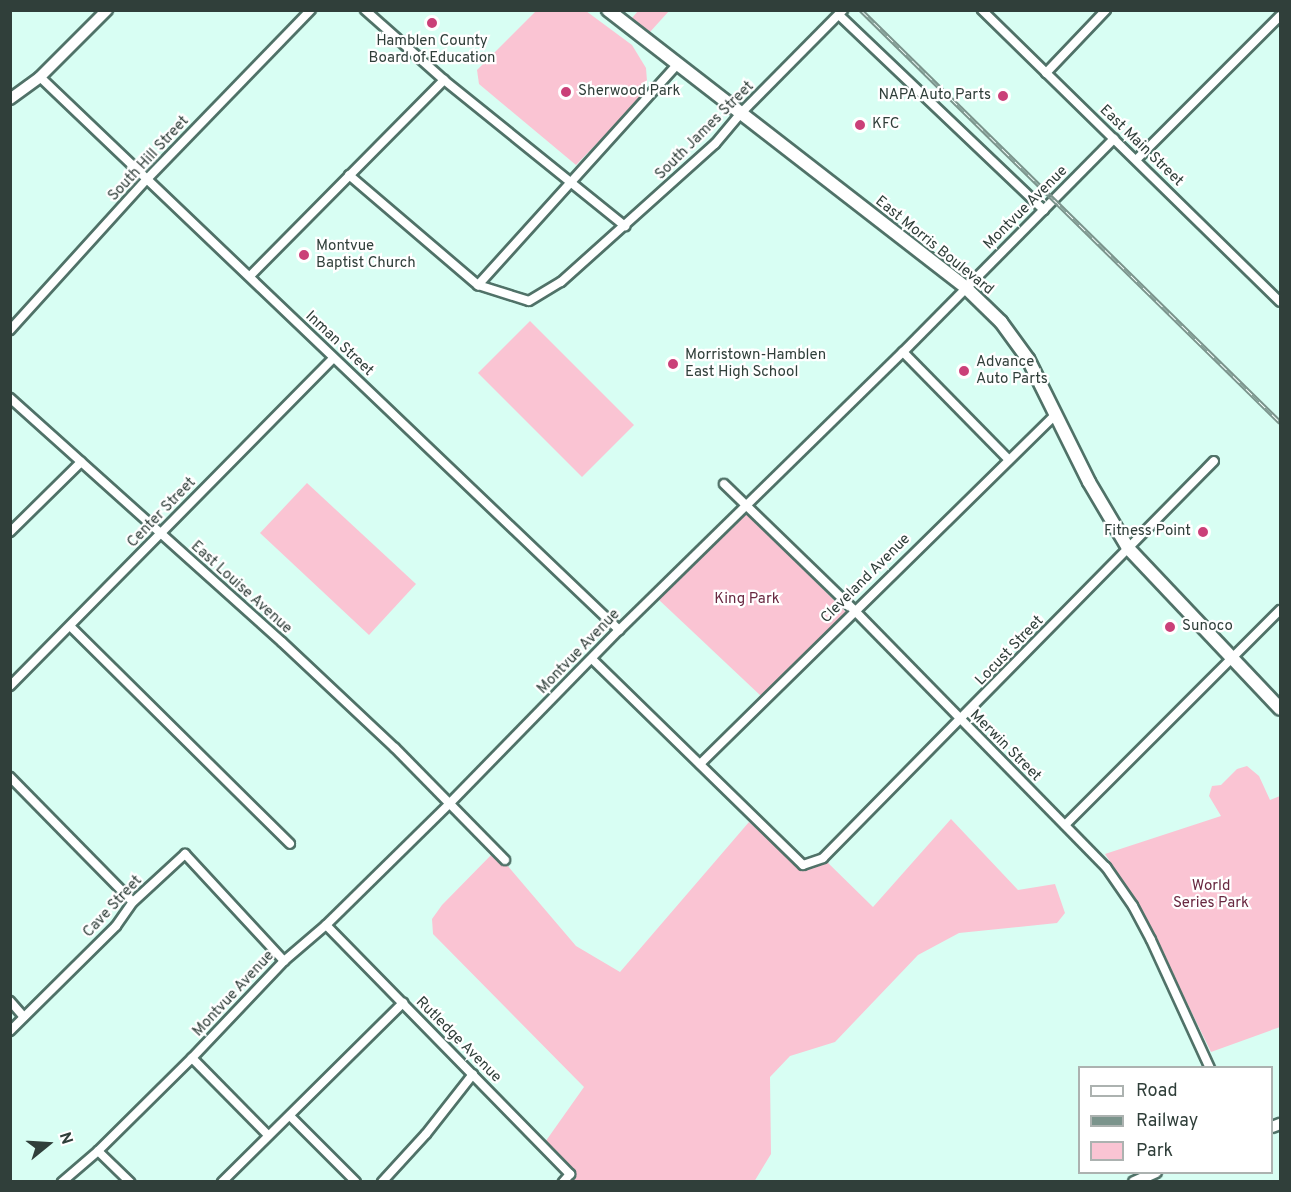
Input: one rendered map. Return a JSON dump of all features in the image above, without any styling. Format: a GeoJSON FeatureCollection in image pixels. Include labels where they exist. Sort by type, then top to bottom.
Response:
{"type":"FeatureCollection","features":[{"type":"Feature","properties":{"kind":"main road"},"geometry":{"type":"LineString","coordinates":[[10,99],[40,76],[107,10]]}},
{"type":"Feature","properties":{"kind":"main road","name":"East Morris Boulevard"},"geometry":{"type":"LineString","coordinates":[[608,10],[966,288],[1001,322],[1028,359],[1089,482],[1128,548],[1281,708]]}},
{"type":"Feature","properties":{"kind":"main road"},"geometry":{"type":"LineString","coordinates":[[1134,1182],[1154,1174]]}},
{"type":"Feature","properties":{"kind":"street","name":"South Hill Street"},"geometry":{"type":"LineString","coordinates":[[10,330],[148,178],[311,10]]}},
{"type":"Feature","properties":{"kind":"street"},"geometry":{"type":"LineString","coordinates":[[365,10],[444,80],[571,180],[625,226]]}},
{"type":"Feature","properties":{"kind":"street","name":"East Main Street"},"geometry":{"type":"LineString","coordinates":[[982,10],[1281,302]]}},
{"type":"Feature","properties":{"kind":"street"},"geometry":{"type":"LineString","coordinates":[[1046,73],[1106,10]]}},
{"type":"Feature","properties":{"kind":"street"},"geometry":{"type":"LineString","coordinates":[[841,13],[1044,210]]}},
{"type":"Feature","properties":{"kind":"street","name":"South James Street"},"geometry":{"type":"LineString","coordinates":[[478,285],[529,301],[553,288],[715,144],[741,113],[841,13]]}},
{"type":"Feature","properties":{"kind":"street"},"geometry":{"type":"LineString","coordinates":[[1137,159],[1281,16]]}},
{"type":"Feature","properties":{"kind":"street"},"geometry":{"type":"LineString","coordinates":[[349,175],[478,285],[678,64]]}},
{"type":"Feature","properties":{"kind":"street","name":"Inman Street"},"geometry":{"type":"LineString","coordinates":[[40,76],[619,630]]}},
{"type":"Feature","properties":{"kind":"street"},"geometry":{"type":"LineString","coordinates":[[250,276],[444,80]]}},
{"type":"Feature","properties":{"kind":"street","name":"Montvue Avenue"},"geometry":{"type":"LineString","coordinates":[[62,1182],[98,1151],[192,1058],[284,961],[326,925],[450,803],[619,630],[903,352],[1114,139]]}},
{"type":"Feature","properties":{"kind":"street"},"geometry":{"type":"LineString","coordinates":[[903,352],[1008,459]]}},
{"type":"Feature","properties":{"kind":"street","name":"Center Street"},"geometry":{"type":"LineString","coordinates":[[10,686],[71,627],[333,358]]}},
{"type":"Feature","properties":{"kind":"street","name":"East Louise Avenue"},"geometry":{"type":"LineString","coordinates":[[10,398],[282,642],[450,803],[505,860]]}},
{"type":"Feature","properties":{"kind":"street","name":"Cleveland Avenue"},"geometry":{"type":"LineString","coordinates":[[700,764],[854,610],[1055,415]]}},
{"type":"Feature","properties":{"kind":"street","name":"Locust Street"},"geometry":{"type":"LineString","coordinates":[[700,764],[803,865],[823,858],[1214,461]]}},
{"type":"Feature","properties":{"kind":"street"},"geometry":{"type":"LineString","coordinates":[[10,532],[81,462]]}},
{"type":"Feature","properties":{"kind":"street","name":"Merwin Street"},"geometry":{"type":"LineString","coordinates":[[724,484],[854,610],[1106,867],[1133,906],[1175,989],[1209,1066]]}},
{"type":"Feature","properties":{"kind":"street"},"geometry":{"type":"LineString","coordinates":[[1065,825],[1281,610]]}},
{"type":"Feature","properties":{"kind":"street"},"geometry":{"type":"LineString","coordinates":[[71,627],[290,844]]}},
{"type":"Feature","properties":{"kind":"street"},"geometry":{"type":"LineString","coordinates":[[592,659],[700,764]]}},
{"type":"Feature","properties":{"kind":"street"},"geometry":{"type":"LineString","coordinates":[[10,777],[133,902]]}},
{"type":"Feature","properties":{"kind":"street","name":"Cave Street"},"geometry":{"type":"LineString","coordinates":[[10,1031],[116,926],[133,902],[185,854],[284,961]]}},
{"type":"Feature","properties":{"kind":"street","name":"Rutledge Avenue"},"geometry":{"type":"LineString","coordinates":[[326,925],[570,1174],[563,1182]]}},
{"type":"Feature","properties":{"kind":"street"},"geometry":{"type":"LineString","coordinates":[[10,1001],[24,1017]]}},
{"type":"Feature","properties":{"kind":"street"},"geometry":{"type":"LineString","coordinates":[[222,1182],[403,1003]]}},
{"type":"Feature","properties":{"kind":"street"},"geometry":{"type":"LineString","coordinates":[[192,1058],[268,1134]]}},
{"type":"Feature","properties":{"kind":"street"},"geometry":{"type":"LineString","coordinates":[[382,1182],[426,1134],[473,1074]]}},
{"type":"Feature","properties":{"kind":"street"},"geometry":{"type":"LineString","coordinates":[[290,1116],[356,1182]]}},
{"type":"Feature","properties":{"kind":"street"},"geometry":{"type":"LineString","coordinates":[[98,1151],[130,1182]]}},
{"type":"Feature","properties":{"kind":"green space","name":"Sherwood Park"},"geometry":{"type":"Polygon","coordinates":[[[536,11],[586,11],[632,45],[646,68],[647,81],[640,99],[576,165],[479,84],[477,70],[536,11]]]}},
{"type":"Feature","properties":{"kind":"green space"},"geometry":{"type":"Polygon","coordinates":[[[638,11],[669,11],[650,32],[632,18],[638,11]]]}},
{"type":"Feature","properties":{"kind":"green space"},"geometry":{"type":"Polygon","coordinates":[[[530,321],[634,425],[582,477],[478,373],[530,321]]]}},
{"type":"Feature","properties":{"kind":"green space"},"geometry":{"type":"Polygon","coordinates":[[[307,483],[416,584],[369,635],[260,533],[307,483]]]}},
{"type":"Feature","properties":{"kind":"green space","name":"King Park"},"geometry":{"type":"Polygon","coordinates":[[[745,512],[846,612],[761,696],[658,599],[745,512]]]}},
{"type":"Feature","properties":{"kind":"green space","name":"World Series Park"},"geometry":{"type":"Polygon","coordinates":[[[1247,766],[1259,776],[1270,800],[1280,796],[1280,1027],[1211,1052],[1139,905],[1105,854],[1221,816],[1209,796],[1212,786],[1221,785],[1237,769],[1247,766]]]}},
{"type":"Feature","properties":{"kind":"green space"},"geometry":{"type":"Polygon","coordinates":[[[951,819],[1018,890],[1055,884],[1065,913],[1057,923],[959,933],[918,955],[835,1042],[790,1056],[770,1077],[771,1154],[754,1182],[563,1181],[570,1174],[543,1145],[584,1087],[433,934],[432,919],[442,905],[495,851],[576,946],[620,972],[749,822],[779,848],[783,845],[803,865],[823,858],[873,907],[951,819]]]}},
{"type":"Feature","properties":{"kind":"railway"},"geometry":{"type":"LineString","coordinates":[[861,10],[1280,422]]}},
{"type":"Feature","properties":{"kind":"place","name":"Hamblen County Board of Education"},"geometry":{"type":"Point","coordinates":[432,23]}},
{"type":"Feature","properties":{"kind":"place","name":"Sherwood Park"},"geometry":{"type":"Point","coordinates":[566,92]}},
{"type":"Feature","properties":{"kind":"place","name":"NAPA Auto Parts"},"geometry":{"type":"Point","coordinates":[1003,96]}},
{"type":"Feature","properties":{"kind":"place","name":"KFC"},"geometry":{"type":"Point","coordinates":[860,125]}},
{"type":"Feature","properties":{"kind":"place","name":"Montvue Baptist Church"},"geometry":{"type":"Point","coordinates":[304,255]}},
{"type":"Feature","properties":{"kind":"place","name":"Morristown-Hamblen East High School"},"geometry":{"type":"Point","coordinates":[673,364]}},
{"type":"Feature","properties":{"kind":"place","name":"Advance Auto Parts"},"geometry":{"type":"Point","coordinates":[964,371]}},
{"type":"Feature","properties":{"kind":"place","name":"Fitness Point"},"geometry":{"type":"Point","coordinates":[1203,532]}},
{"type":"Feature","properties":{"kind":"place","name":"Sunoco"},"geometry":{"type":"Point","coordinates":[1170,627]}}]}
